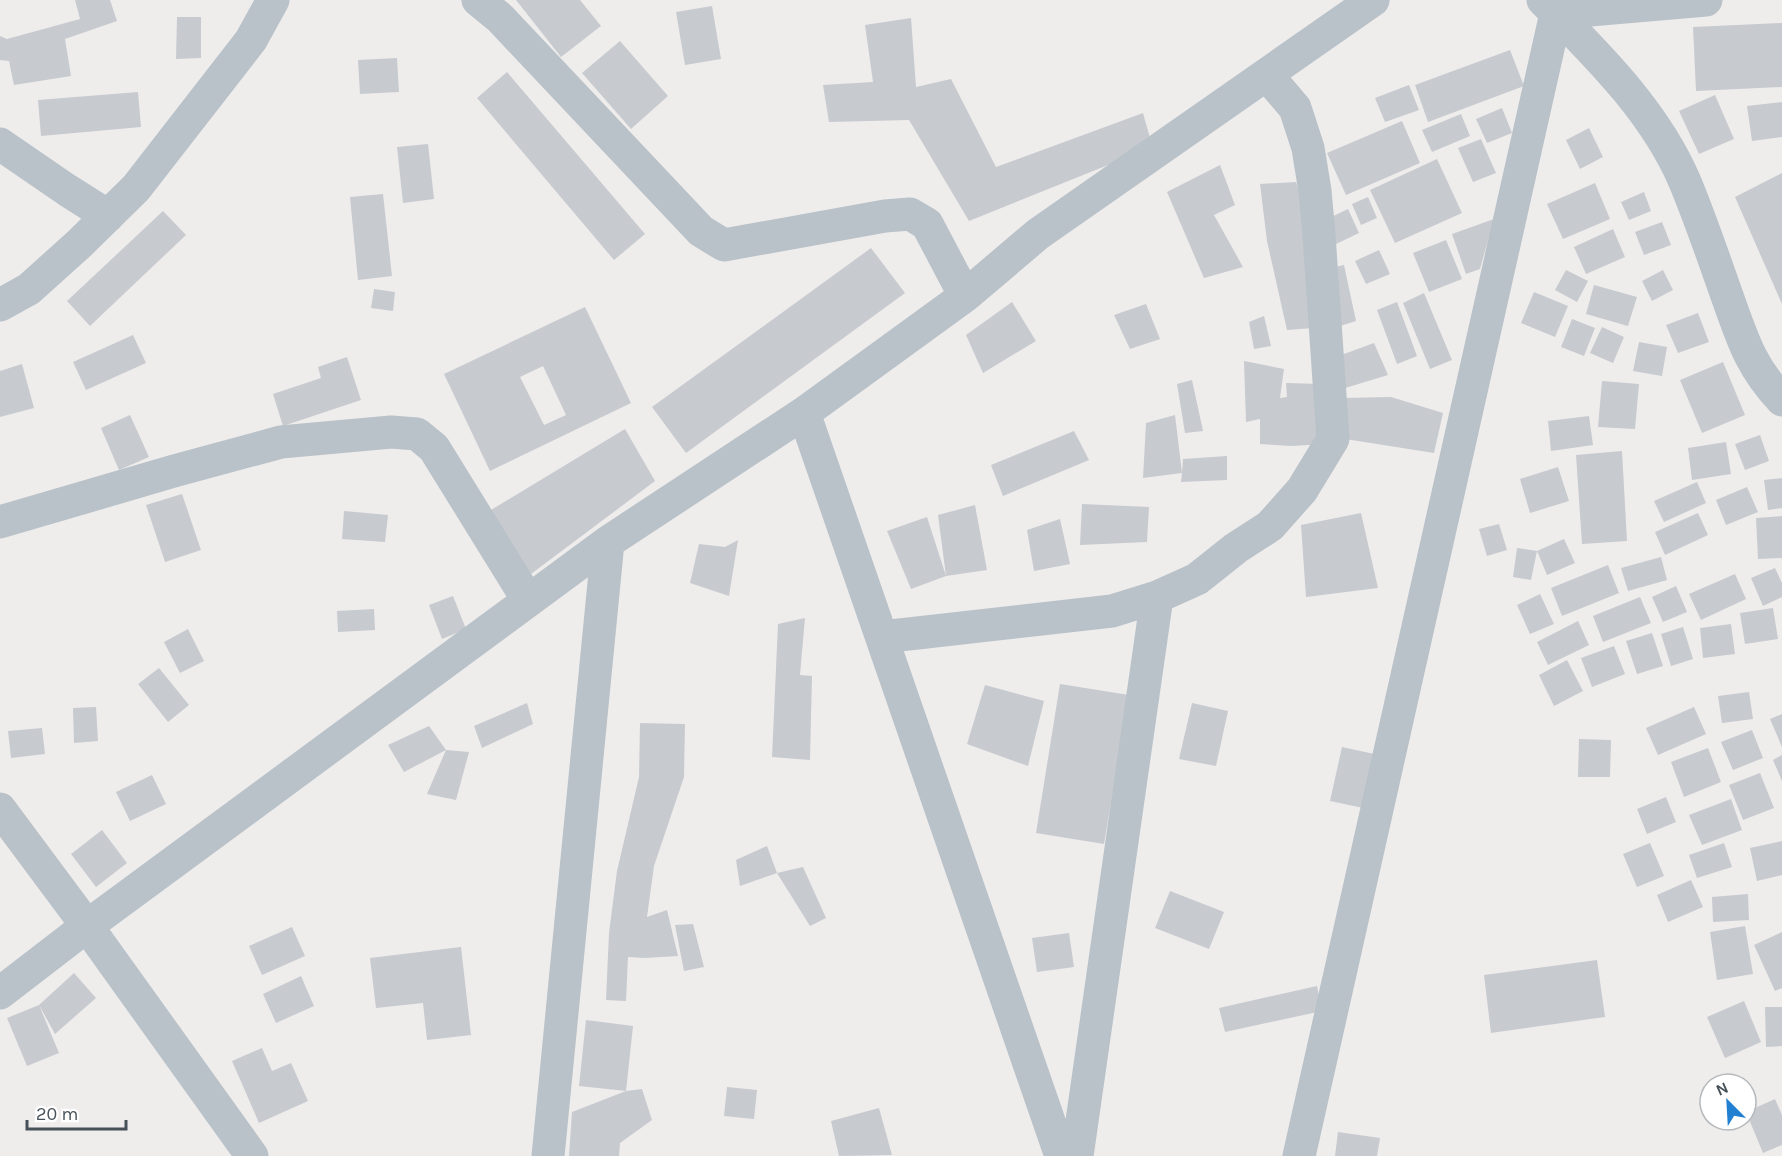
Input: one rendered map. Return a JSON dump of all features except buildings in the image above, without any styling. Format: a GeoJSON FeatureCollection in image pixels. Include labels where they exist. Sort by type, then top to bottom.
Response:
{"type":"FeatureCollection","features":[{"type":"Feature","properties":{"kind":"street"},"geometry":{"type":"LineString","coordinates":[[0,305],[29,289],[136,188],[251,40],[273,0]]}},
{"type":"Feature","properties":{"kind":"street"},"geometry":{"type":"LineString","coordinates":[[478,0],[500,18],[701,231],[724,245],[885,216],[910,214],[927,224],[965,296]]}},
{"type":"Feature","properties":{"kind":"street"},"geometry":{"type":"LineString","coordinates":[[0,993],[87,926],[608,542],[804,413],[965,296],[1038,234],[1372,0]]}},
{"type":"Feature","properties":{"kind":"street"},"geometry":{"type":"LineString","coordinates":[[1552,4],[1707,0]]}},
{"type":"Feature","properties":{"kind":"street"},"geometry":{"type":"LineString","coordinates":[[1552,4],[1617,77],[1668,148],[1685,181],[1747,352],[1765,382],[1782,400]]}},
{"type":"Feature","properties":{"kind":"street"},"geometry":{"type":"LineString","coordinates":[[1299,1156],[1552,4]]}},
{"type":"Feature","properties":{"kind":"street"},"geometry":{"type":"LineString","coordinates":[[882,636],[1112,611],[1157,597],[1197,579],[1236,548],[1270,526],[1302,490],[1333,439],[1319,236],[1308,148],[1294,108],[1267,75]]}},
{"type":"Feature","properties":{"kind":"street"},"geometry":{"type":"LineString","coordinates":[[0,144],[108,216]]}},
{"type":"Feature","properties":{"kind":"street"},"geometry":{"type":"LineString","coordinates":[[804,413],[1061,1156]]}},
{"type":"Feature","properties":{"kind":"street"},"geometry":{"type":"LineString","coordinates":[[0,522],[281,442],[390,432],[417,434],[434,448],[528,600]]}},
{"type":"Feature","properties":{"kind":"street"},"geometry":{"type":"LineString","coordinates":[[548,1156],[608,542]]}},
{"type":"Feature","properties":{"kind":"street"},"geometry":{"type":"LineString","coordinates":[[1077,1156],[1157,597]]}},
{"type":"Feature","properties":{"kind":"street"},"geometry":{"type":"LineString","coordinates":[[0,809],[252,1156]]}}]}
